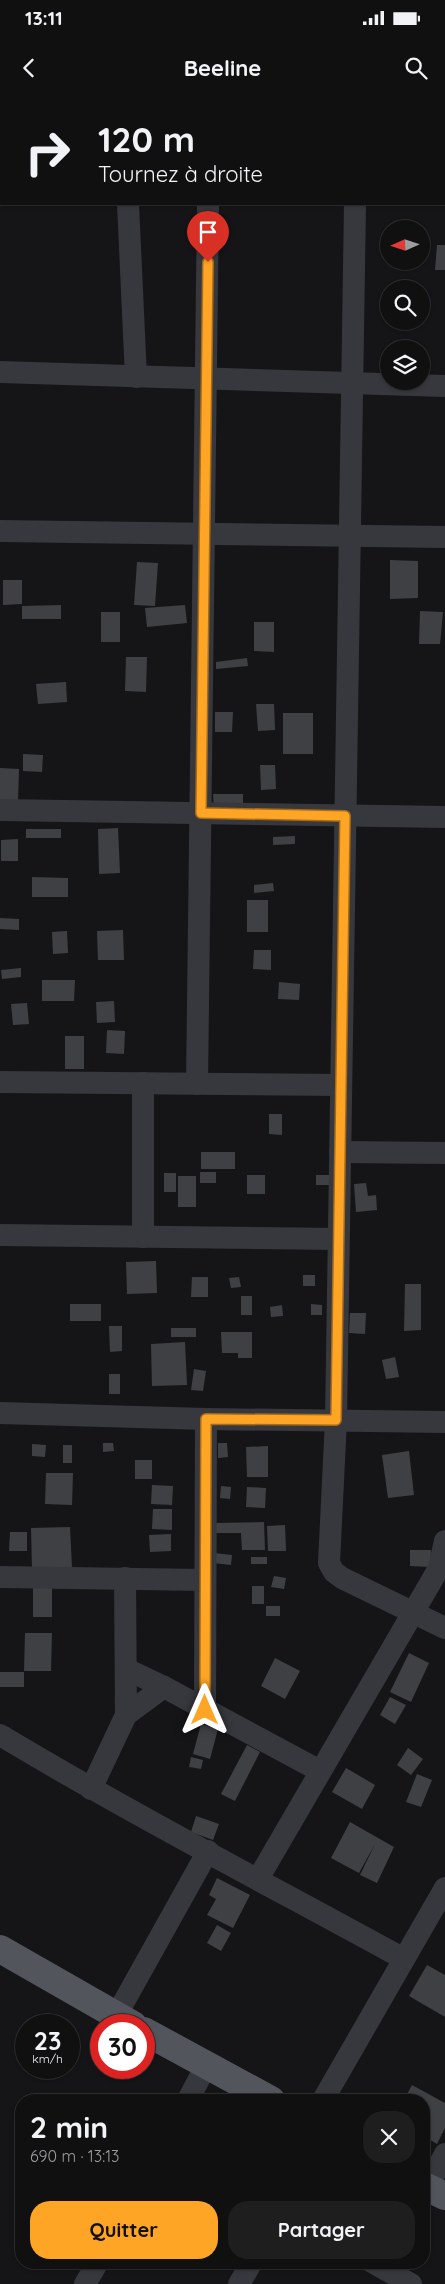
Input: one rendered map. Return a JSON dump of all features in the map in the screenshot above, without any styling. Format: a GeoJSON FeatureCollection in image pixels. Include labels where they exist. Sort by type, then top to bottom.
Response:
{"type":"FeatureCollection","features":[{"type":"Feature","properties":{"kind":"main road"},"geometry":{"type":"LineString","coordinates":[[0,1949],[114,2014]]}},
{"type":"Feature","properties":{"kind":"main road"},"geometry":{"type":"LineString","coordinates":[[155,2037],[260,2094]]}},
{"type":"Feature","properties":{"kind":"street"},"geometry":{"type":"LineString","coordinates":[[128,205],[136,376]]}},
{"type":"Feature","properties":{"kind":"street"},"geometry":{"type":"LineString","coordinates":[[197,1084],[208,205]]}},
{"type":"Feature","properties":{"kind":"street"},"geometry":{"type":"LineString","coordinates":[[355,205],[336,1420],[329,1562],[334,1572],[342,1578],[445,1628]]}},
{"type":"Feature","properties":{"kind":"street"},"geometry":{"type":"LineString","coordinates":[[0,372],[445,386]]}},
{"type":"Feature","properties":{"kind":"street"},"geometry":{"type":"LineString","coordinates":[[0,531],[445,537]]}},
{"type":"Feature","properties":{"kind":"street"},"geometry":{"type":"LineString","coordinates":[[0,810],[445,817]]}},
{"type":"Feature","properties":{"kind":"street"},"geometry":{"type":"LineString","coordinates":[[0,1082],[341,1085]]}},
{"type":"Feature","properties":{"kind":"street"},"geometry":{"type":"LineString","coordinates":[[144,1083],[144,1237]]}},
{"type":"Feature","properties":{"kind":"street"},"geometry":{"type":"LineString","coordinates":[[340,1152],[445,1153]]}},
{"type":"Feature","properties":{"kind":"street"},"geometry":{"type":"LineString","coordinates":[[0,1236],[338,1239]]}},
{"type":"Feature","properties":{"kind":"street"},"geometry":{"type":"LineString","coordinates":[[0,1413],[206,1419],[445,1422]]}},
{"type":"Feature","properties":{"kind":"street"},"geometry":{"type":"LineString","coordinates":[[205,1710],[206,1419]]}},
{"type":"Feature","properties":{"kind":"street"},"geometry":{"type":"LineString","coordinates":[[258,1879],[439,1568],[445,1541]]}},
{"type":"Feature","properties":{"kind":"street"},"geometry":{"type":"LineString","coordinates":[[0,1577],[205,1580]]}},
{"type":"Feature","properties":{"kind":"street"},"geometry":{"type":"LineString","coordinates":[[91,1789],[126,1715],[125,1578]]}},
{"type":"Feature","properties":{"kind":"street"},"geometry":{"type":"LineString","coordinates":[[126,1669],[164,1687],[320,1772]]}},
{"type":"Feature","properties":{"kind":"street"},"geometry":{"type":"LineString","coordinates":[[126,1715],[164,1687]]}},
{"type":"Feature","properties":{"kind":"street"},"geometry":{"type":"LineString","coordinates":[[0,1735],[91,1789],[404,1959]]}},
{"type":"Feature","properties":{"kind":"street"},"geometry":{"type":"LineString","coordinates":[[128,2014],[208,1851]]}},
{"type":"Feature","properties":{"kind":"street"},"geometry":{"type":"LineString","coordinates":[[326,2094],[445,1888]]}},
{"type":"Feature","properties":{"kind":"street"},"geometry":{"type":"LineString","coordinates":[[191,2094],[207,2064]]}},
{"type":"Feature","properties":{"kind":"street"},"geometry":{"type":"LineString","coordinates":[[430,2191],[445,2154]]}},
{"type":"Feature","properties":{"kind":"street"},"geometry":{"type":"LineString","coordinates":[[84,2284],[94,2269]]}},
{"type":"Feature","properties":{"kind":"street"},"geometry":{"type":"LineString","coordinates":[[239,2284],[248,2269]]}},
{"type":"Feature","properties":{"kind":"street"},"geometry":{"type":"LineString","coordinates":[[381,2270],[411,2284]]}},
{"type":"Feature","properties":{"kind":"building"},"geometry":{"type":"Polygon","coordinates":[[[437,245],[445,245],[445,270],[435,270],[437,245]]]}},
{"type":"Feature","properties":{"kind":"building"},"geometry":{"type":"Polygon","coordinates":[[[390,560],[418,561],[418,598],[390,599],[390,560]]]}},
{"type":"Feature","properties":{"kind":"building"},"geometry":{"type":"Polygon","coordinates":[[[137,562],[158,563],[155,606],[134,605],[137,562]]]}},
{"type":"Feature","properties":{"kind":"building"},"geometry":{"type":"Polygon","coordinates":[[[3,580],[22,580],[22,604],[3,605],[3,580]]]}},
{"type":"Feature","properties":{"kind":"building"},"geometry":{"type":"Polygon","coordinates":[[[61,605],[61,619],[22,619],[22,606],[61,605]]]}},
{"type":"Feature","properties":{"kind":"building"},"geometry":{"type":"Polygon","coordinates":[[[185,605],[187,623],[147,627],[145,608],[185,605]]]}},
{"type":"Feature","properties":{"kind":"building"},"geometry":{"type":"Polygon","coordinates":[[[420,611],[443,612],[440,644],[419,644],[420,611]]]}},
{"type":"Feature","properties":{"kind":"building"},"geometry":{"type":"Polygon","coordinates":[[[101,612],[120,612],[120,642],[101,642],[101,612]]]}},
{"type":"Feature","properties":{"kind":"building"},"geometry":{"type":"Polygon","coordinates":[[[254,622],[274,622],[274,652],[254,651],[254,622]]]}},
{"type":"Feature","properties":{"kind":"building"},"geometry":{"type":"Polygon","coordinates":[[[126,657],[147,657],[146,692],[125,691],[126,657]]]}},
{"type":"Feature","properties":{"kind":"building"},"geometry":{"type":"Polygon","coordinates":[[[247,658],[248,666],[216,669],[216,662],[247,658]]]}},
{"type":"Feature","properties":{"kind":"building"},"geometry":{"type":"Polygon","coordinates":[[[66,682],[67,702],[38,704],[36,684],[66,682]]]}},
{"type":"Feature","properties":{"kind":"building"},"geometry":{"type":"Polygon","coordinates":[[[256,704],[274,704],[275,730],[258,731],[256,704]]]}},
{"type":"Feature","properties":{"kind":"building"},"geometry":{"type":"Polygon","coordinates":[[[215,712],[233,712],[232,732],[215,732],[215,712]]]}},
{"type":"Feature","properties":{"kind":"building"},"geometry":{"type":"Polygon","coordinates":[[[283,713],[313,713],[313,754],[283,754],[283,713]]]}},
{"type":"Feature","properties":{"kind":"building"},"geometry":{"type":"Polygon","coordinates":[[[23,754],[43,755],[42,772],[23,771],[23,754]]]}},
{"type":"Feature","properties":{"kind":"building"},"geometry":{"type":"Polygon","coordinates":[[[260,765],[275,765],[276,789],[261,790],[260,765]]]}},
{"type":"Feature","properties":{"kind":"building"},"geometry":{"type":"Polygon","coordinates":[[[0,768],[19,769],[18,801],[0,800],[0,768]]]}},
{"type":"Feature","properties":{"kind":"building"},"geometry":{"type":"Polygon","coordinates":[[[213,794],[243,794],[243,809],[214,809],[213,794]]]}},
{"type":"Feature","properties":{"kind":"building"},"geometry":{"type":"Polygon","coordinates":[[[118,828],[120,873],[99,874],[98,829],[118,828]]]}},
{"type":"Feature","properties":{"kind":"building"},"geometry":{"type":"Polygon","coordinates":[[[26,829],[61,829],[61,838],[26,838],[26,829]]]}},
{"type":"Feature","properties":{"kind":"building"},"geometry":{"type":"Polygon","coordinates":[[[295,836],[295,844],[273,845],[273,837],[295,836]]]}},
{"type":"Feature","properties":{"kind":"building"},"geometry":{"type":"Polygon","coordinates":[[[18,839],[18,861],[1,861],[1,840],[18,839]]]}},
{"type":"Feature","properties":{"kind":"building"},"geometry":{"type":"Polygon","coordinates":[[[32,877],[68,878],[68,897],[32,897],[32,877]]]}},
{"type":"Feature","properties":{"kind":"building"},"geometry":{"type":"Polygon","coordinates":[[[273,883],[274,891],[254,893],[254,885],[273,883]]]}},
{"type":"Feature","properties":{"kind":"building"},"geometry":{"type":"Polygon","coordinates":[[[247,900],[268,900],[268,932],[247,932],[247,900]]]}},
{"type":"Feature","properties":{"kind":"building"},"geometry":{"type":"Polygon","coordinates":[[[0,918],[19,919],[19,930],[0,929],[0,918]]]}},
{"type":"Feature","properties":{"kind":"building"},"geometry":{"type":"Polygon","coordinates":[[[123,930],[124,960],[98,960],[97,931],[123,930]]]}},
{"type":"Feature","properties":{"kind":"building"},"geometry":{"type":"Polygon","coordinates":[[[67,931],[68,953],[53,954],[52,932],[67,931]]]}},
{"type":"Feature","properties":{"kind":"building"},"geometry":{"type":"Polygon","coordinates":[[[254,950],[271,950],[271,970],[253,969],[254,950]]]}},
{"type":"Feature","properties":{"kind":"building"},"geometry":{"type":"Polygon","coordinates":[[[21,968],[21,977],[2,979],[1,970],[21,968]]]}},
{"type":"Feature","properties":{"kind":"building"},"geometry":{"type":"Polygon","coordinates":[[[42,980],[75,980],[74,1001],[42,1001],[42,980]]]}},
{"type":"Feature","properties":{"kind":"building"},"geometry":{"type":"Polygon","coordinates":[[[279,982],[300,984],[299,1000],[278,999],[279,982]]]}},
{"type":"Feature","properties":{"kind":"building"},"geometry":{"type":"Polygon","coordinates":[[[114,1001],[115,1022],[97,1023],[96,1002],[114,1001]]]}},
{"type":"Feature","properties":{"kind":"building"},"geometry":{"type":"Polygon","coordinates":[[[27,1003],[29,1024],[13,1025],[11,1004],[27,1003]]]}},
{"type":"Feature","properties":{"kind":"building"},"geometry":{"type":"Polygon","coordinates":[[[107,1030],[125,1031],[124,1054],[106,1053],[107,1030]]]}},
{"type":"Feature","properties":{"kind":"building"},"geometry":{"type":"Polygon","coordinates":[[[65,1036],[84,1036],[84,1069],[65,1069],[65,1036]]]}},
{"type":"Feature","properties":{"kind":"building"},"geometry":{"type":"Polygon","coordinates":[[[269,1114],[282,1114],[282,1135],[269,1134],[269,1114]]]}},
{"type":"Feature","properties":{"kind":"building"},"geometry":{"type":"Polygon","coordinates":[[[201,1152],[235,1152],[235,1169],[201,1169],[201,1152]]]}},
{"type":"Feature","properties":{"kind":"building"},"geometry":{"type":"Polygon","coordinates":[[[200,1172],[216,1172],[216,1183],[200,1183],[200,1172]]]}},
{"type":"Feature","properties":{"kind":"building"},"geometry":{"type":"Polygon","coordinates":[[[164,1173],[176,1173],[176,1192],[164,1192],[164,1173]]]}},
{"type":"Feature","properties":{"kind":"building"},"geometry":{"type":"Polygon","coordinates":[[[247,1175],[265,1175],[265,1194],[247,1194],[247,1175]]]}},
{"type":"Feature","properties":{"kind":"building"},"geometry":{"type":"Polygon","coordinates":[[[316,1175],[329,1175],[329,1185],[316,1185],[316,1175]]]}},
{"type":"Feature","properties":{"kind":"building"},"geometry":{"type":"Polygon","coordinates":[[[178,1176],[196,1176],[196,1207],[178,1207],[178,1176]]]}},
{"type":"Feature","properties":{"kind":"building"},"geometry":{"type":"Polygon","coordinates":[[[366,1183],[368,1196],[376,1195],[377,1210],[356,1212],[354,1184],[366,1183]]]}},
{"type":"Feature","properties":{"kind":"building"},"geometry":{"type":"Polygon","coordinates":[[[156,1261],[157,1293],[127,1294],[126,1262],[156,1261]]]}},
{"type":"Feature","properties":{"kind":"building"},"geometry":{"type":"Polygon","coordinates":[[[303,1275],[315,1275],[315,1286],[303,1286],[303,1275]]]}},
{"type":"Feature","properties":{"kind":"building"},"geometry":{"type":"Polygon","coordinates":[[[192,1277],[208,1277],[208,1297],[191,1297],[192,1277]]]}},
{"type":"Feature","properties":{"kind":"building"},"geometry":{"type":"Polygon","coordinates":[[[239,1277],[241,1287],[231,1288],[229,1278],[239,1277]]]}},
{"type":"Feature","properties":{"kind":"building"},"geometry":{"type":"Polygon","coordinates":[[[405,1284],[421,1284],[421,1330],[404,1331],[405,1284]]]}},
{"type":"Feature","properties":{"kind":"building"},"geometry":{"type":"Polygon","coordinates":[[[241,1296],[252,1296],[252,1315],[241,1315],[241,1296]]]}},
{"type":"Feature","properties":{"kind":"building"},"geometry":{"type":"Polygon","coordinates":[[[70,1304],[101,1304],[101,1321],[70,1321],[70,1304]]]}},
{"type":"Feature","properties":{"kind":"building"},"geometry":{"type":"Polygon","coordinates":[[[311,1304],[322,1305],[322,1315],[311,1315],[311,1304]]]}},
{"type":"Feature","properties":{"kind":"building"},"geometry":{"type":"Polygon","coordinates":[[[282,1305],[283,1316],[271,1317],[270,1307],[282,1305]]]}},
{"type":"Feature","properties":{"kind":"building"},"geometry":{"type":"Polygon","coordinates":[[[350,1313],[366,1313],[365,1334],[349,1333],[350,1313]]]}},
{"type":"Feature","properties":{"kind":"building"},"geometry":{"type":"Polygon","coordinates":[[[109,1326],[122,1326],[122,1351],[110,1352],[109,1326]]]}},
{"type":"Feature","properties":{"kind":"building"},"geometry":{"type":"Polygon","coordinates":[[[171,1328],[196,1328],[196,1337],[171,1337],[171,1328]]]}},
{"type":"Feature","properties":{"kind":"building"},"geometry":{"type":"Polygon","coordinates":[[[221,1332],[252,1332],[252,1358],[238,1358],[238,1353],[222,1353],[221,1332]]]}},
{"type":"Feature","properties":{"kind":"building"},"geometry":{"type":"Polygon","coordinates":[[[185,1342],[187,1385],[152,1386],[151,1344],[185,1342]]]}},
{"type":"Feature","properties":{"kind":"building"},"geometry":{"type":"Polygon","coordinates":[[[395,1357],[399,1377],[386,1379],[382,1360],[395,1357]]]}},
{"type":"Feature","properties":{"kind":"building"},"geometry":{"type":"Polygon","coordinates":[[[194,1369],[206,1371],[203,1391],[191,1390],[194,1369]]]}},
{"type":"Feature","properties":{"kind":"building"},"geometry":{"type":"Polygon","coordinates":[[[109,1374],[120,1374],[120,1394],[109,1394],[109,1374]]]}},
{"type":"Feature","properties":{"kind":"building"},"geometry":{"type":"Polygon","coordinates":[[[103,1443],[113,1443],[114,1451],[103,1452],[103,1443]]]}},
{"type":"Feature","properties":{"kind":"building"},"geometry":{"type":"Polygon","coordinates":[[[218,1443],[227,1443],[228,1457],[218,1458],[218,1443]]]}},
{"type":"Feature","properties":{"kind":"building"},"geometry":{"type":"Polygon","coordinates":[[[32,1444],[46,1445],[45,1457],[32,1456],[32,1444]]]}},
{"type":"Feature","properties":{"kind":"building"},"geometry":{"type":"Polygon","coordinates":[[[63,1445],[72,1445],[72,1463],[63,1463],[63,1445]]]}},
{"type":"Feature","properties":{"kind":"building"},"geometry":{"type":"Polygon","coordinates":[[[268,1446],[268,1477],[247,1477],[246,1447],[268,1446]]]}},
{"type":"Feature","properties":{"kind":"building"},"geometry":{"type":"Polygon","coordinates":[[[409,1451],[414,1495],[388,1498],[382,1455],[409,1451]]]}},
{"type":"Feature","properties":{"kind":"building"},"geometry":{"type":"Polygon","coordinates":[[[135,1460],[152,1460],[152,1479],[135,1479],[135,1460]]]}},
{"type":"Feature","properties":{"kind":"building"},"geometry":{"type":"Polygon","coordinates":[[[46,1473],[73,1473],[72,1505],[45,1504],[46,1473]]]}},
{"type":"Feature","properties":{"kind":"building"},"geometry":{"type":"Polygon","coordinates":[[[152,1485],[173,1486],[172,1505],[151,1504],[152,1485]]]}},
{"type":"Feature","properties":{"kind":"building"},"geometry":{"type":"Polygon","coordinates":[[[221,1486],[231,1487],[230,1499],[220,1498],[221,1486]]]}},
{"type":"Feature","properties":{"kind":"building"},"geometry":{"type":"Polygon","coordinates":[[[247,1487],[266,1488],[265,1508],[246,1507],[247,1487]]]}},
{"type":"Feature","properties":{"kind":"building"},"geometry":{"type":"Polygon","coordinates":[[[153,1509],[172,1509],[172,1530],[152,1529],[153,1509]]]}},
{"type":"Feature","properties":{"kind":"building"},"geometry":{"type":"Polygon","coordinates":[[[264,1522],[265,1550],[242,1550],[241,1533],[216,1533],[216,1523],[264,1522]]]}},
{"type":"Feature","properties":{"kind":"building"},"geometry":{"type":"Polygon","coordinates":[[[285,1525],[286,1551],[268,1551],[267,1526],[285,1525]]]}},
{"type":"Feature","properties":{"kind":"building"},"geometry":{"type":"Polygon","coordinates":[[[70,1527],[72,1567],[32,1568],[31,1528],[70,1527]]]}},
{"type":"Feature","properties":{"kind":"building"},"geometry":{"type":"Polygon","coordinates":[[[10,1532],[27,1532],[27,1551],[9,1551],[10,1532]]]}},
{"type":"Feature","properties":{"kind":"building"},"geometry":{"type":"Polygon","coordinates":[[[171,1534],[171,1551],[150,1552],[149,1535],[171,1534]]]}},
{"type":"Feature","properties":{"kind":"building"},"geometry":{"type":"Polygon","coordinates":[[[410,1550],[431,1550],[430,1567],[410,1566],[410,1550]]]}},
{"type":"Feature","properties":{"kind":"building"},"geometry":{"type":"Polygon","coordinates":[[[214,1553],[232,1555],[231,1565],[213,1563],[214,1553]]]}},
{"type":"Feature","properties":{"kind":"building"},"geometry":{"type":"Polygon","coordinates":[[[251,1557],[267,1557],[267,1564],[251,1564],[251,1557]]]}},
{"type":"Feature","properties":{"kind":"building"},"geometry":{"type":"Polygon","coordinates":[[[274,1576],[286,1578],[284,1589],[271,1587],[274,1576]]]}},
{"type":"Feature","properties":{"kind":"building"},"geometry":{"type":"Polygon","coordinates":[[[252,1586],[264,1586],[264,1604],[252,1604],[252,1586]]]}},
{"type":"Feature","properties":{"kind":"building"},"geometry":{"type":"Polygon","coordinates":[[[33,1587],[52,1588],[52,1617],[33,1617],[33,1587]]]}},
{"type":"Feature","properties":{"kind":"building"},"geometry":{"type":"Polygon","coordinates":[[[266,1606],[280,1606],[280,1616],[266,1616],[266,1606]]]}},
{"type":"Feature","properties":{"kind":"building"},"geometry":{"type":"Polygon","coordinates":[[[25,1633],[52,1633],[51,1671],[24,1671],[25,1633]]]}},
{"type":"Feature","properties":{"kind":"building"},"geometry":{"type":"Polygon","coordinates":[[[409,1653],[429,1663],[411,1702],[390,1692],[409,1653]]]}},
{"type":"Feature","properties":{"kind":"building"},"geometry":{"type":"Polygon","coordinates":[[[275,1658],[300,1671],[285,1699],[261,1686],[275,1658]]]}},
{"type":"Feature","properties":{"kind":"building"},"geometry":{"type":"Polygon","coordinates":[[[0,1672],[24,1672],[24,1687],[0,1687],[0,1672]]]}},
{"type":"Feature","properties":{"kind":"building"},"geometry":{"type":"Polygon","coordinates":[[[390,1697],[406,1705],[395,1724],[380,1715],[390,1697]]]}},
{"type":"Feature","properties":{"kind":"building"},"geometry":{"type":"Polygon","coordinates":[[[201,1724],[218,1729],[210,1759],[193,1754],[201,1724]]]}},
{"type":"Feature","properties":{"kind":"building"},"geometry":{"type":"Polygon","coordinates":[[[247,1745],[260,1752],[235,1801],[221,1794],[247,1745]]]}},
{"type":"Feature","properties":{"kind":"building"},"geometry":{"type":"Polygon","coordinates":[[[408,1748],[423,1759],[411,1775],[397,1765],[408,1748]]]}},
{"type":"Feature","properties":{"kind":"building"},"geometry":{"type":"Polygon","coordinates":[[[191,1757],[203,1760],[201,1769],[189,1767],[191,1757]]]}},
{"type":"Feature","properties":{"kind":"building"},"geometry":{"type":"Polygon","coordinates":[[[346,1768],[375,1785],[362,1809],[332,1792],[346,1768]]]}},
{"type":"Feature","properties":{"kind":"building"},"geometry":{"type":"Polygon","coordinates":[[[417,1774],[432,1780],[421,1807],[406,1802],[417,1774]]]}},
{"type":"Feature","properties":{"kind":"building"},"geometry":{"type":"Polygon","coordinates":[[[196,1816],[219,1824],[213,1840],[191,1832],[196,1816]]]}},
{"type":"Feature","properties":{"kind":"building"},"geometry":{"type":"Polygon","coordinates":[[[350,1822],[394,1847],[377,1883],[360,1875],[375,1844],[359,1873],[331,1858],[350,1822]]]}},
{"type":"Feature","properties":{"kind":"building"},"geometry":{"type":"Polygon","coordinates":[[[217,1878],[250,1895],[233,1928],[207,1915],[216,1899],[209,1895],[217,1878]]]}},
{"type":"Feature","properties":{"kind":"building"},"geometry":{"type":"Polygon","coordinates":[[[217,1925],[231,1933],[221,1951],[207,1943],[217,1925]]]}},
{"type":"Feature","properties":{"kind":"building"},"geometry":{"type":"Polygon","coordinates":[[[427,1965],[445,1975],[445,2017],[409,1996],[427,1965]]]}},
{"type":"Feature","properties":{"kind":"building"},"geometry":{"type":"Polygon","coordinates":[[[412,2085],[428,2094],[407,2094],[412,2085]]]}},
{"type":"Feature","properties":{"kind":"building"},"geometry":{"type":"Polygon","coordinates":[[[430,2095],[445,2103],[445,2128],[437,2144],[430,2140],[430,2095]]]}},
{"type":"Feature","properties":{"kind":"route"},"geometry":{"type":"LineString","coordinates":[[205,1710],[206,1419],[336,1420],[345,816],[201,813],[208,262]]}}]}
